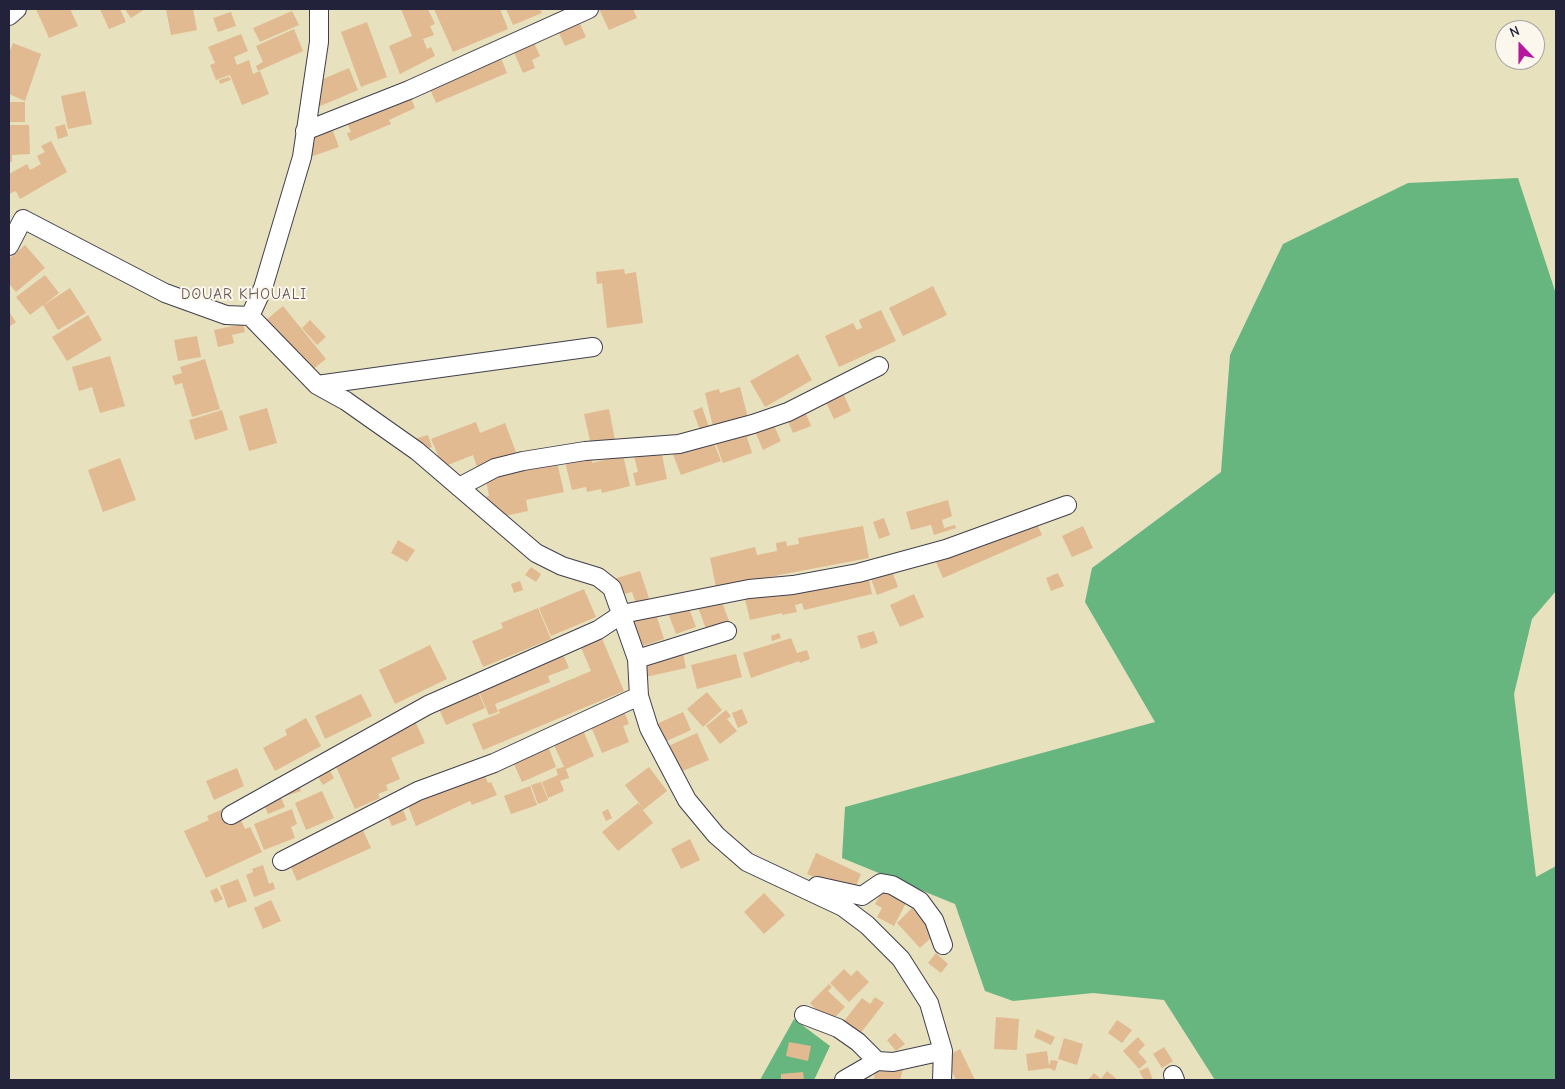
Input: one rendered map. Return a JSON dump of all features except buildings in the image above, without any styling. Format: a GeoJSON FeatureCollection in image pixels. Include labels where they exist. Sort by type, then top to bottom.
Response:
{"type":"FeatureCollection","features":[{"type":"Feature","properties":{"kind":"street"},"geometry":{"type":"LineString","coordinates":[[9,16],[18,9]]}},
{"type":"Feature","properties":{"kind":"street"},"geometry":{"type":"LineString","coordinates":[[250,316],[264,288],[302,157],[319,42],[319,9]]}},
{"type":"Feature","properties":{"kind":"street"},"geometry":{"type":"LineString","coordinates":[[305,131],[409,90],[589,9]]}},
{"type":"Feature","properties":{"kind":"street"},"geometry":{"type":"LineString","coordinates":[[9,246],[16,214],[164,293],[226,315],[250,316],[317,385],[346,401],[417,451],[536,553],[562,566],[598,577],[612,588],[637,659],[639,696],[649,728],[687,800],[716,835],[747,862],[772,876],[805,889],[843,908],[866,925],[901,960],[929,1003],[943,1051],[942,1080]]}},
{"type":"Feature","properties":{"kind":"street"},"geometry":{"type":"LineString","coordinates":[[317,385],[593,347]]}},
{"type":"Feature","properties":{"kind":"street"},"geometry":{"type":"LineString","coordinates":[[460,487],[495,468],[522,461],[585,451],[679,444],[753,424],[788,412],[879,366]]}},
{"type":"Feature","properties":{"kind":"street"},"geometry":{"type":"LineString","coordinates":[[231,815],[428,705],[598,630],[622,614],[748,589],[794,585],[858,573],[946,549],[1067,505]]}},
{"type":"Feature","properties":{"kind":"street"},"geometry":{"type":"LineString","coordinates":[[637,659],[727,632]]}},
{"type":"Feature","properties":{"kind":"street"},"geometry":{"type":"LineString","coordinates":[[282,861],[418,791],[494,763],[639,696]]}},
{"type":"Feature","properties":{"kind":"street"},"geometry":{"type":"LineString","coordinates":[[805,889],[810,885],[819,886],[862,896],[881,884],[892,885],[920,901],[934,920],[943,946]]}},
{"type":"Feature","properties":{"kind":"street"},"geometry":{"type":"LineString","coordinates":[[804,1015],[838,1028],[877,1061]]}},
{"type":"Feature","properties":{"kind":"street"},"geometry":{"type":"LineString","coordinates":[[844,1080],[877,1061],[893,1062],[943,1051]]}},
{"type":"Feature","properties":{"kind":"green space"},"geometry":{"type":"Polygon","coordinates":[[[1518,178],[1556,294],[1556,591],[1532,619],[1514,694],[1536,877],[1556,866],[1556,1080],[1215,1080],[1164,1000],[1093,993],[1013,1001],[985,991],[955,904],[842,858],[845,807],[1155,722],[1085,602],[1092,568],[1221,472],[1230,355],[1283,244],[1408,183],[1518,178]]]}},
{"type":"Feature","properties":{"kind":"green space"},"geometry":{"type":"Polygon","coordinates":[[[794,1019],[830,1046],[814,1080],[760,1080],[794,1019]]]}},
{"type":"Feature","properties":{"kind":"district","name":"DOUAR KHOUALI"},"geometry":{"type":"Point","coordinates":[244,295]}}]}
